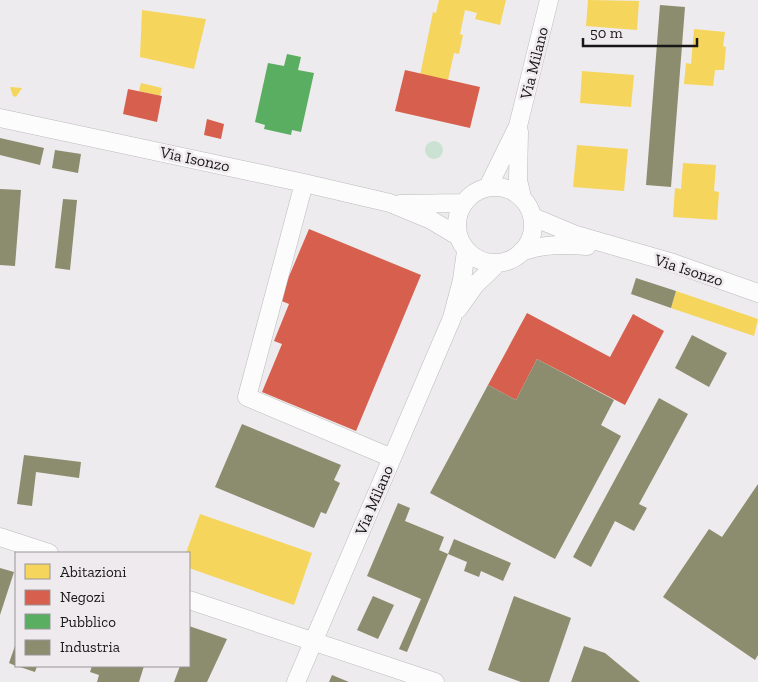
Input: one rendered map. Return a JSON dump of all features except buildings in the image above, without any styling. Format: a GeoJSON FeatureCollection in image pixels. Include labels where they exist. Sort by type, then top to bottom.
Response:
{"type":"FeatureCollection","features":[{"type":"Feature","properties":{"kind":"street","name":"Via Milano"},"geometry":{"type":"LineString","coordinates":[[488,187],[518,126],[549,0]]}},
{"type":"Feature","properties":{"kind":"street","name":"Via Isonzo"},"geometry":{"type":"LineString","coordinates":[[0,118],[304,183],[390,204],[431,220],[462,243]]}},
{"type":"Feature","properties":{"kind":"street","name":"Via Milano"},"geometry":{"type":"LineString","coordinates":[[518,126],[518,180],[522,197]]}},
{"type":"Feature","properties":{"kind":"street"},"geometry":{"type":"LineString","coordinates":[[304,183],[247,397],[392,458]]}},
{"type":"Feature","properties":{"kind":"street"},"geometry":{"type":"LineString","coordinates":[[488,187],[506,188],[522,197],[533,217],[531,236],[521,252],[510,260],[498,263],[475,258],[462,243],[456,224],[463,203],[474,192],[488,187]]}},
{"type":"Feature","properties":{"kind":"street","name":"Via Isonzo"},"geometry":{"type":"LineString","coordinates":[[390,204],[463,203]]}},
{"type":"Feature","properties":{"kind":"street","name":"Via Isonzo"},"geometry":{"type":"LineString","coordinates":[[533,217],[567,232],[683,266],[758,293]]}},
{"type":"Feature","properties":{"kind":"street","name":"Via Milano"},"geometry":{"type":"LineString","coordinates":[[296,682],[452,318],[462,280],[462,243]]}},
{"type":"Feature","properties":{"kind":"street","name":"Via Isonzo"},"geometry":{"type":"LineString","coordinates":[[521,252],[536,247],[568,244],[620,249]]}},
{"type":"Feature","properties":{"kind":"street","name":"Via Milano"},"geometry":{"type":"LineString","coordinates":[[452,318],[475,286],[498,263]]}},
{"type":"Feature","properties":{"kind":"street"},"geometry":{"type":"LineString","coordinates":[[0,537],[47,552]]}},
{"type":"Feature","properties":{"kind":"street"},"geometry":{"type":"LineString","coordinates":[[190,600],[435,682]]}},
{"type":"Feature","properties":{"kind":"green space"},"geometry":{"type":"Polygon","coordinates":[[[434,141],[440,144],[443,150],[440,156],[434,159],[428,156],[425,150],[428,144],[434,141]]]}}]}
